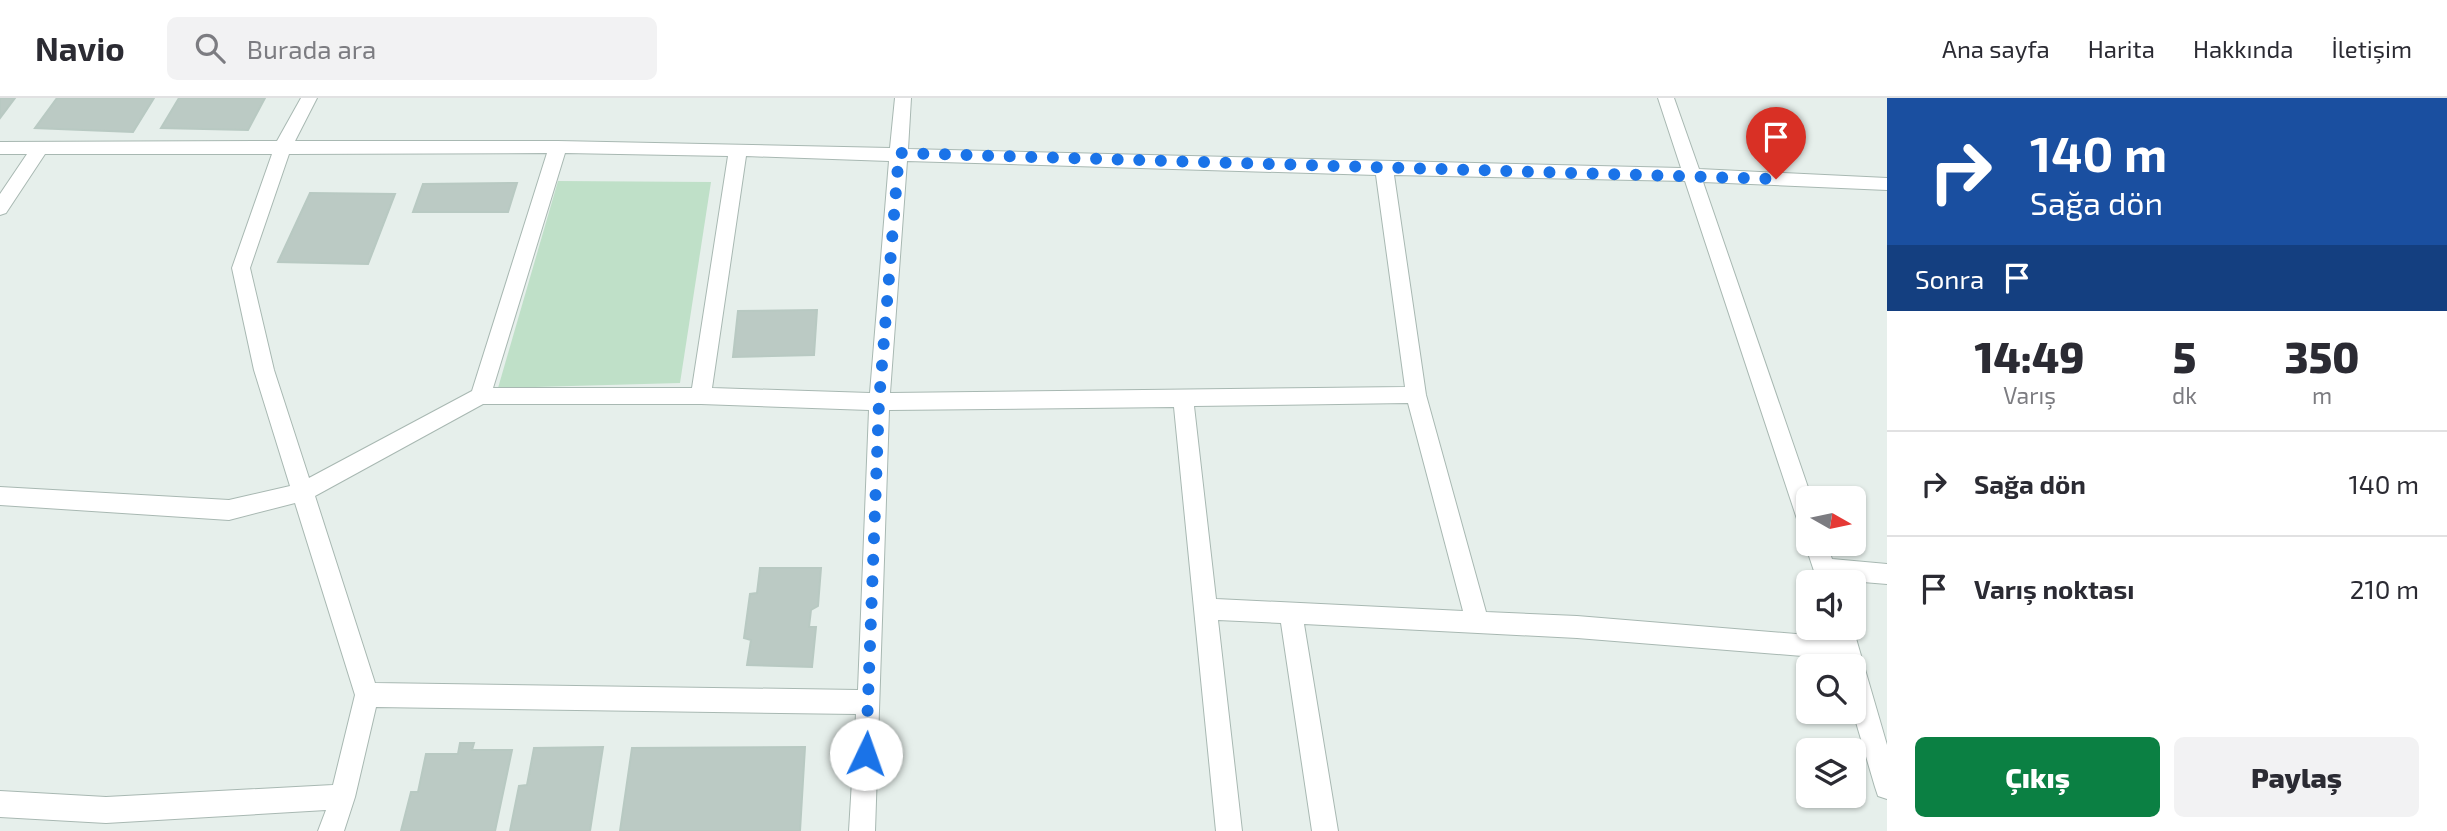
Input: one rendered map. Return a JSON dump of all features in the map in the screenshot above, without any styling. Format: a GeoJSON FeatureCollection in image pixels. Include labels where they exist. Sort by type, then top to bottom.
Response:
{"type":"FeatureCollection","features":[{"type":"Feature","properties":{"kind":"street"},"geometry":{"type":"LineString","coordinates":[[309,98],[284,147],[240,268],[264,370],[367,695],[331,831]]}},
{"type":"Feature","properties":{"kind":"street"},"geometry":{"type":"LineString","coordinates":[[862,831],[879,402],[903,98]]}},
{"type":"Feature","properties":{"kind":"street"},"geometry":{"type":"LineString","coordinates":[[1666,98],[1797,486]]}},
{"type":"Feature","properties":{"kind":"street"},"geometry":{"type":"LineString","coordinates":[[480,396],[558,147]]}},
{"type":"Feature","properties":{"kind":"street"},"geometry":{"type":"LineString","coordinates":[[0,148],[558,147],[899,153],[1384,169],[1692,175],[1887,184]]}},
{"type":"Feature","properties":{"kind":"street"},"geometry":{"type":"LineString","coordinates":[[0,208],[40,150]]}},
{"type":"Feature","properties":{"kind":"street"},"geometry":{"type":"LineString","coordinates":[[701,396],[738,150]]}},
{"type":"Feature","properties":{"kind":"street"},"geometry":{"type":"LineString","coordinates":[[1384,169],[1416,395],[1477,621]]}},
{"type":"Feature","properties":{"kind":"street"},"geometry":{"type":"LineString","coordinates":[[0,496],[229,510],[302,492],[480,396],[701,396],[879,402],[1416,395]]}},
{"type":"Feature","properties":{"kind":"street"},"geometry":{"type":"LineString","coordinates":[[1183,400],[1229,831]]}},
{"type":"Feature","properties":{"kind":"street"},"geometry":{"type":"LineString","coordinates":[[1866,574],[1887,574]]}},
{"type":"Feature","properties":{"kind":"street"},"geometry":{"type":"LineString","coordinates":[[1205,609],[1577,627],[1848,654]]}},
{"type":"Feature","properties":{"kind":"street"},"geometry":{"type":"LineString","coordinates":[[1291,613],[1325,831]]}},
{"type":"Feature","properties":{"kind":"street"},"geometry":{"type":"LineString","coordinates":[[367,695],[869,702]]}},
{"type":"Feature","properties":{"kind":"street"},"geometry":{"type":"LineString","coordinates":[[1866,715],[1887,787]]}},
{"type":"Feature","properties":{"kind":"street"},"geometry":{"type":"LineString","coordinates":[[0,804],[106,810],[342,797]]}},
{"type":"Feature","properties":{"kind":"green space"},"geometry":{"type":"Polygon","coordinates":[[[558,181],[711,182],[680,383],[498,388],[558,181]]]}},
{"type":"Feature","properties":{"kind":"building"},"geometry":{"type":"Polygon","coordinates":[[[0,98],[15,98],[0,118],[0,98]]]}},
{"type":"Feature","properties":{"kind":"building"},"geometry":{"type":"Polygon","coordinates":[[[57,98],[154,98],[133,132],[35,128],[57,98]]]}},
{"type":"Feature","properties":{"kind":"building"},"geometry":{"type":"Polygon","coordinates":[[[179,98],[265,98],[248,130],[161,128],[179,98]]]}},
{"type":"Feature","properties":{"kind":"building"},"geometry":{"type":"Polygon","coordinates":[[[517,183],[508,212],[413,212],[423,184],[517,183]]]}},
{"type":"Feature","properties":{"kind":"building"},"geometry":{"type":"Polygon","coordinates":[[[310,193],[395,194],[368,264],[278,262],[310,193]]]}},
{"type":"Feature","properties":{"kind":"building"},"geometry":{"type":"Polygon","coordinates":[[[817,310],[814,355],[733,357],[738,311],[817,310]]]}},
{"type":"Feature","properties":{"kind":"building"},"geometry":{"type":"Polygon","coordinates":[[[760,568],[821,568],[818,606],[811,610],[809,627],[816,627],[812,667],[747,665],[751,640],[744,638],[750,594],[757,593],[760,568]]]}},
{"type":"Feature","properties":{"kind":"building"},"geometry":{"type":"Polygon","coordinates":[[[460,743],[474,743],[472,750],[512,750],[495,831],[401,831],[411,792],[418,792],[426,754],[458,754],[460,743]]]}},
{"type":"Feature","properties":{"kind":"building"},"geometry":{"type":"Polygon","coordinates":[[[603,747],[590,831],[510,831],[519,786],[527,785],[534,748],[603,747]]]}},
{"type":"Feature","properties":{"kind":"building"},"geometry":{"type":"Polygon","coordinates":[[[805,747],[800,831],[620,831],[632,748],[805,747]]]}},
{"type":"Feature","properties":{"kind":"route"},"geometry":{"type":"LineString","coordinates":[[866,754],[879,402],[899,153],[1776,179]]}}]}
